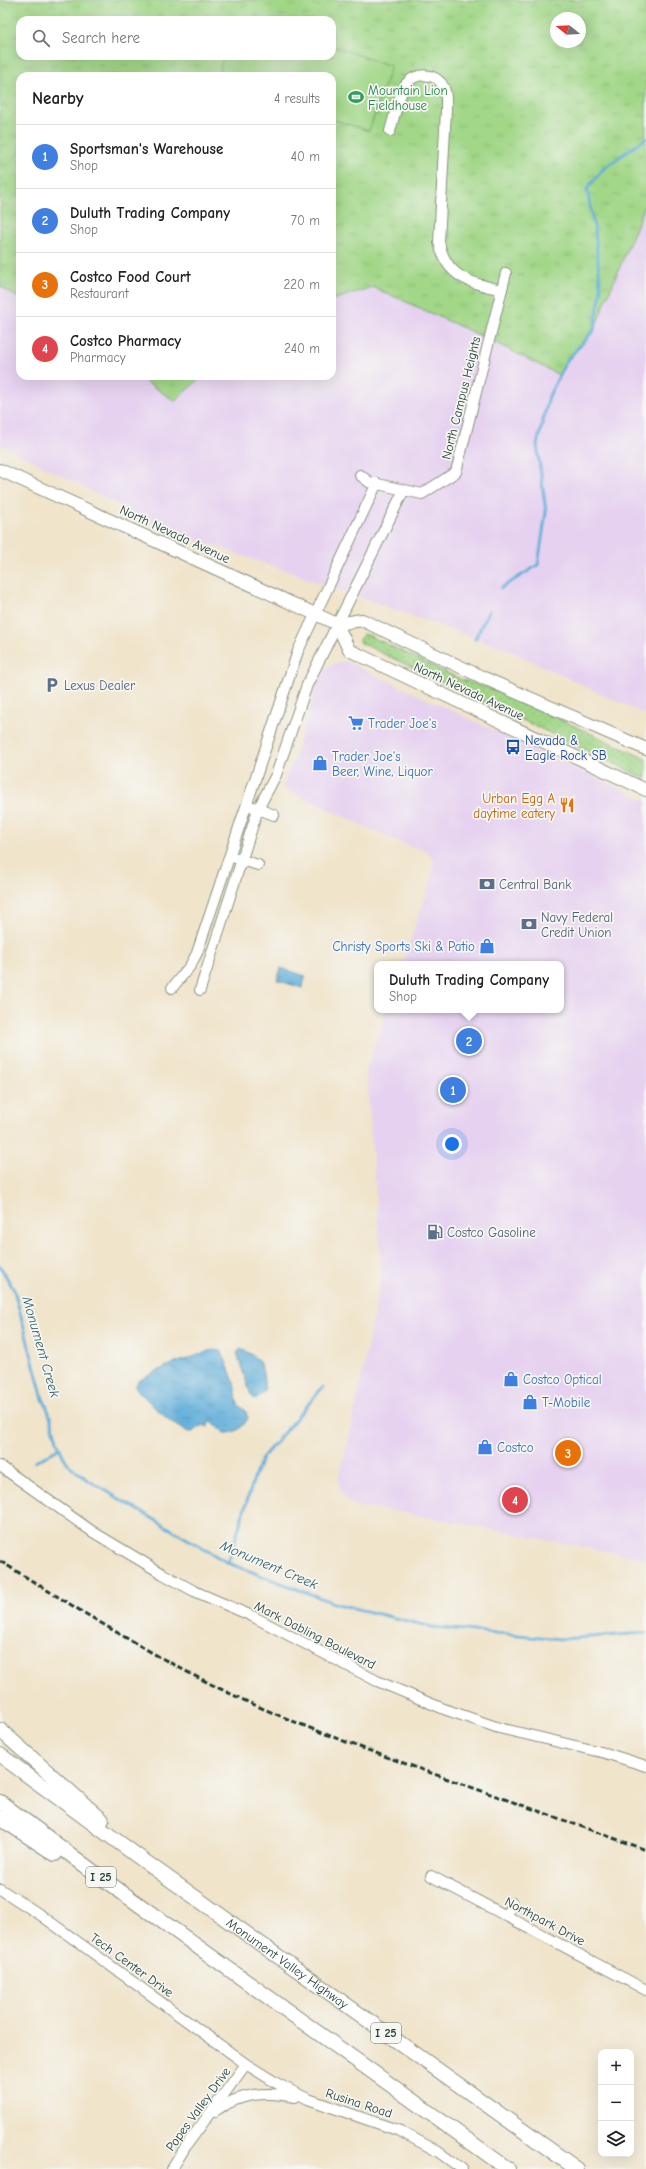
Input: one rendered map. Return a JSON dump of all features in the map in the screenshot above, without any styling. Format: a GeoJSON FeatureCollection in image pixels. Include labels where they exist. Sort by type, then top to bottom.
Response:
{"type":"FeatureCollection","features":[{"type":"Feature","properties":{"kind":"highway"},"geometry":{"type":"LineString","coordinates":[[0,1730],[194,1897]]}},
{"type":"Feature","properties":{"kind":"highway","name":"Monument Valley Highway"},"geometry":{"type":"LineString","coordinates":[[0,1754],[194,1897],[577,2169]]}},
{"type":"Feature","properties":{"kind":"highway","name":"I 25"},"geometry":{"type":"LineString","coordinates":[[0,1802],[508,2169]]}},
{"type":"Feature","properties":{"kind":"highway"},"geometry":{"type":"LineString","coordinates":[[0,1818],[203,1950]]}},
{"type":"Feature","properties":{"kind":"main road","name":"North Nevada Avenue"},"geometry":{"type":"LineString","coordinates":[[0,470],[337,624],[362,620],[484,678],[646,749]]}},
{"type":"Feature","properties":{"kind":"main road","name":"North Nevada Avenue"},"geometry":{"type":"LineString","coordinates":[[337,624],[349,650],[646,790]]}},
{"type":"Feature","properties":{"kind":"street"},"geometry":{"type":"LineString","coordinates":[[390,131],[405,84],[412,79],[426,75],[433,76],[439,81],[444,88],[446,110],[439,242],[441,252],[445,261],[458,276],[502,290]]}},
{"type":"Feature","properties":{"kind":"street","name":"North Campus Heights"},"geometry":{"type":"LineString","coordinates":[[360,475],[369,482],[422,494],[456,472],[506,273]]}},
{"type":"Feature","properties":{"kind":"street"},"geometry":{"type":"LineString","coordinates":[[172,988],[190,966],[197,953],[298,651],[377,483]]}},
{"type":"Feature","properties":{"kind":"street"},"geometry":{"type":"LineString","coordinates":[[200,990],[258,809],[276,775],[307,686],[404,490]]}},
{"type":"Feature","properties":{"kind":"street"},"geometry":{"type":"LineString","coordinates":[[246,804],[274,815]]}},
{"type":"Feature","properties":{"kind":"street"},"geometry":{"type":"LineString","coordinates":[[229,856],[258,865]]}},
{"type":"Feature","properties":{"kind":"street","name":"Mark Dabling Boulevard"},"geometry":{"type":"LineString","coordinates":[[0,1466],[93,1532],[175,1581],[194,1591],[252,1616],[384,1684],[444,1709],[499,1728],[591,1750],[646,1766]]}},
{"type":"Feature","properties":{"kind":"street","name":"Northpark Drive"},"geometry":{"type":"LineString","coordinates":[[431,1876],[646,1990]]}},
{"type":"Feature","properties":{"kind":"street","name":"Tech Center Drive"},"geometry":{"type":"LineString","coordinates":[[0,1889],[37,1913],[246,2064]]}},
{"type":"Feature","properties":{"kind":"street"},"geometry":{"type":"LineString","coordinates":[[506,1916],[513,1903]]}},
{"type":"Feature","properties":{"kind":"street","name":"Rusina Road"},"geometry":{"type":"LineString","coordinates":[[246,2064],[278,2084],[308,2099],[400,2131],[419,2140],[462,2169]]}},
{"type":"Feature","properties":{"kind":"street","name":"Popes Valley Drive"},"geometry":{"type":"LineString","coordinates":[[172,2169],[205,2120],[246,2064]]}},
{"type":"Feature","properties":{"kind":"street"},"geometry":{"type":"LineString","coordinates":[[205,2120],[222,2106],[233,2100],[248,2095],[278,2094],[308,2099]]}},
{"type":"Feature","properties":{"kind":"shaded area"},"geometry":{"type":"Polygon","coordinates":[[[0,0],[646,0],[646,715],[506,649],[162,527],[0,444],[0,0]]]}},
{"type":"Feature","properties":{"kind":"shaded area"},"geometry":{"type":"Polygon","coordinates":[[[345,661],[646,801],[646,1559],[400,1512],[361,1507],[351,1504],[341,1493],[338,1479],[349,1440],[382,1273],[366,1070],[386,1013],[564,1013],[564,961],[403,961],[431,881],[434,861],[426,850],[410,847],[282,788],[295,756],[319,677],[325,669],[333,664],[345,661]]]}},
{"type":"Feature","properties":{"kind":"green space"},"geometry":{"type":"Polygon","coordinates":[[[0,0],[646,0],[646,203],[594,330],[568,360],[559,375],[490,340],[373,287],[336,299],[336,72],[16,72],[16,296],[0,286],[0,0]]]}},
{"type":"Feature","properties":{"kind":"green space","name":"Mountain Lion Fieldhouse"},"geometry":{"type":"Polygon","coordinates":[[[336,47],[391,66],[369,131],[336,120],[336,72],[219,72],[223,60],[336,60],[336,47]]]}},
{"type":"Feature","properties":{"kind":"green space"},"geometry":{"type":"Polygon","coordinates":[[[143,380],[198,380],[175,401],[143,380]]]}},
{"type":"Feature","properties":{"kind":"green space"},"geometry":{"type":"Polygon","coordinates":[[[363,634],[460,679],[501,692],[646,759],[646,779],[361,643],[360,640],[363,634]]]}},
{"type":"Feature","properties":{"kind":"water"},"geometry":{"type":"Polygon","coordinates":[[[281,968],[306,976],[302,988],[277,980],[281,968]]]}},
{"type":"Feature","properties":{"kind":"water"},"geometry":{"type":"Polygon","coordinates":[[[240,1349],[253,1356],[257,1360],[262,1370],[265,1391],[255,1400],[250,1393],[237,1353],[240,1349]]]}},
{"type":"Feature","properties":{"kind":"water"},"geometry":{"type":"Polygon","coordinates":[[[212,1350],[222,1351],[234,1382],[238,1405],[245,1410],[248,1418],[244,1425],[235,1431],[224,1433],[213,1422],[209,1421],[208,1427],[203,1425],[192,1432],[186,1431],[162,1414],[135,1387],[138,1381],[167,1366],[212,1350]]]}},
{"type":"Feature","properties":{"kind":"waterway"},"geometry":{"type":"LineString","coordinates":[[501,588],[538,565],[546,512],[537,445],[549,396],[567,360],[594,330],[601,292],[595,232],[587,189],[603,169],[646,138]]}},
{"type":"Feature","properties":{"kind":"waterway"},"geometry":{"type":"LineString","coordinates":[[475,639],[489,611]]}},
{"type":"Feature","properties":{"kind":"waterway","name":"Monument Creek"},"geometry":{"type":"LineString","coordinates":[[0,1266],[14,1290],[43,1399],[47,1407],[60,1450],[69,1465],[86,1479],[228,1563],[337,1604],[432,1627],[561,1639],[646,1633]]}},
{"type":"Feature","properties":{"kind":"waterway"},"geometry":{"type":"LineString","coordinates":[[228,1563],[255,1475],[262,1458],[323,1387]]}},
{"type":"Feature","properties":{"kind":"waterway"},"geometry":{"type":"LineString","coordinates":[[35,1462],[60,1448]]}},
{"type":"Feature","properties":{"kind":"railway"},"geometry":{"type":"LineString","coordinates":[[0,1561],[153,1653],[216,1687],[248,1702],[372,1752],[646,1850]]}},
{"type":"Feature","properties":{"kind":"place","name":"Mountain Lion Fieldhouse"},"geometry":{"type":"Point","coordinates":[356,97]}},
{"type":"Feature","properties":{"kind":"place","name":"Lexus Dealer"},"geometry":{"type":"Point","coordinates":[52,685]}},
{"type":"Feature","properties":{"kind":"place","name":"Trader Joe's"},"geometry":{"type":"Point","coordinates":[356,723]}},
{"type":"Feature","properties":{"kind":"place","name":"Nevada & Eagle Rock SB"},"geometry":{"type":"Point","coordinates":[513,747]}},
{"type":"Feature","properties":{"kind":"place","name":"Trader Joe's Beer, Wine, Liquor"},"geometry":{"type":"Point","coordinates":[320,763]}},
{"type":"Feature","properties":{"kind":"place","name":"Urban Egg A daytime eatery"},"geometry":{"type":"Point","coordinates":[567,805]}},
{"type":"Feature","properties":{"kind":"place","name":"Central Bank"},"geometry":{"type":"Point","coordinates":[487,884]}},
{"type":"Feature","properties":{"kind":"place","name":"Navy Federal Credit Union"},"geometry":{"type":"Point","coordinates":[529,924]}},
{"type":"Feature","properties":{"kind":"place","name":"Christy Sports Ski & Patio"},"geometry":{"type":"Point","coordinates":[487,946]}},
{"type":"Feature","properties":{"kind":"place","name":"Duluth Trading Company"},"geometry":{"type":"Point","coordinates":[469,1041]}},
{"type":"Feature","properties":{"kind":"place","name":"Sportsman's Warehouse"},"geometry":{"type":"Point","coordinates":[453,1090]}},
{"type":"Feature","properties":{"kind":"place","name":"Costco Gasoline"},"geometry":{"type":"Point","coordinates":[435,1232]}},
{"type":"Feature","properties":{"kind":"place","name":"Costco Optical"},"geometry":{"type":"Point","coordinates":[511,1379]}},
{"type":"Feature","properties":{"kind":"place","name":"T-Mobile"},"geometry":{"type":"Point","coordinates":[530,1402]}},
{"type":"Feature","properties":{"kind":"place","name":"Costco"},"geometry":{"type":"Point","coordinates":[485,1447]}},
{"type":"Feature","properties":{"kind":"place","name":"Costco Food Court"},"geometry":{"type":"Point","coordinates":[568,1453]}},
{"type":"Feature","properties":{"kind":"place","name":"Costco Pharmacy"},"geometry":{"type":"Point","coordinates":[515,1500]}}]}
